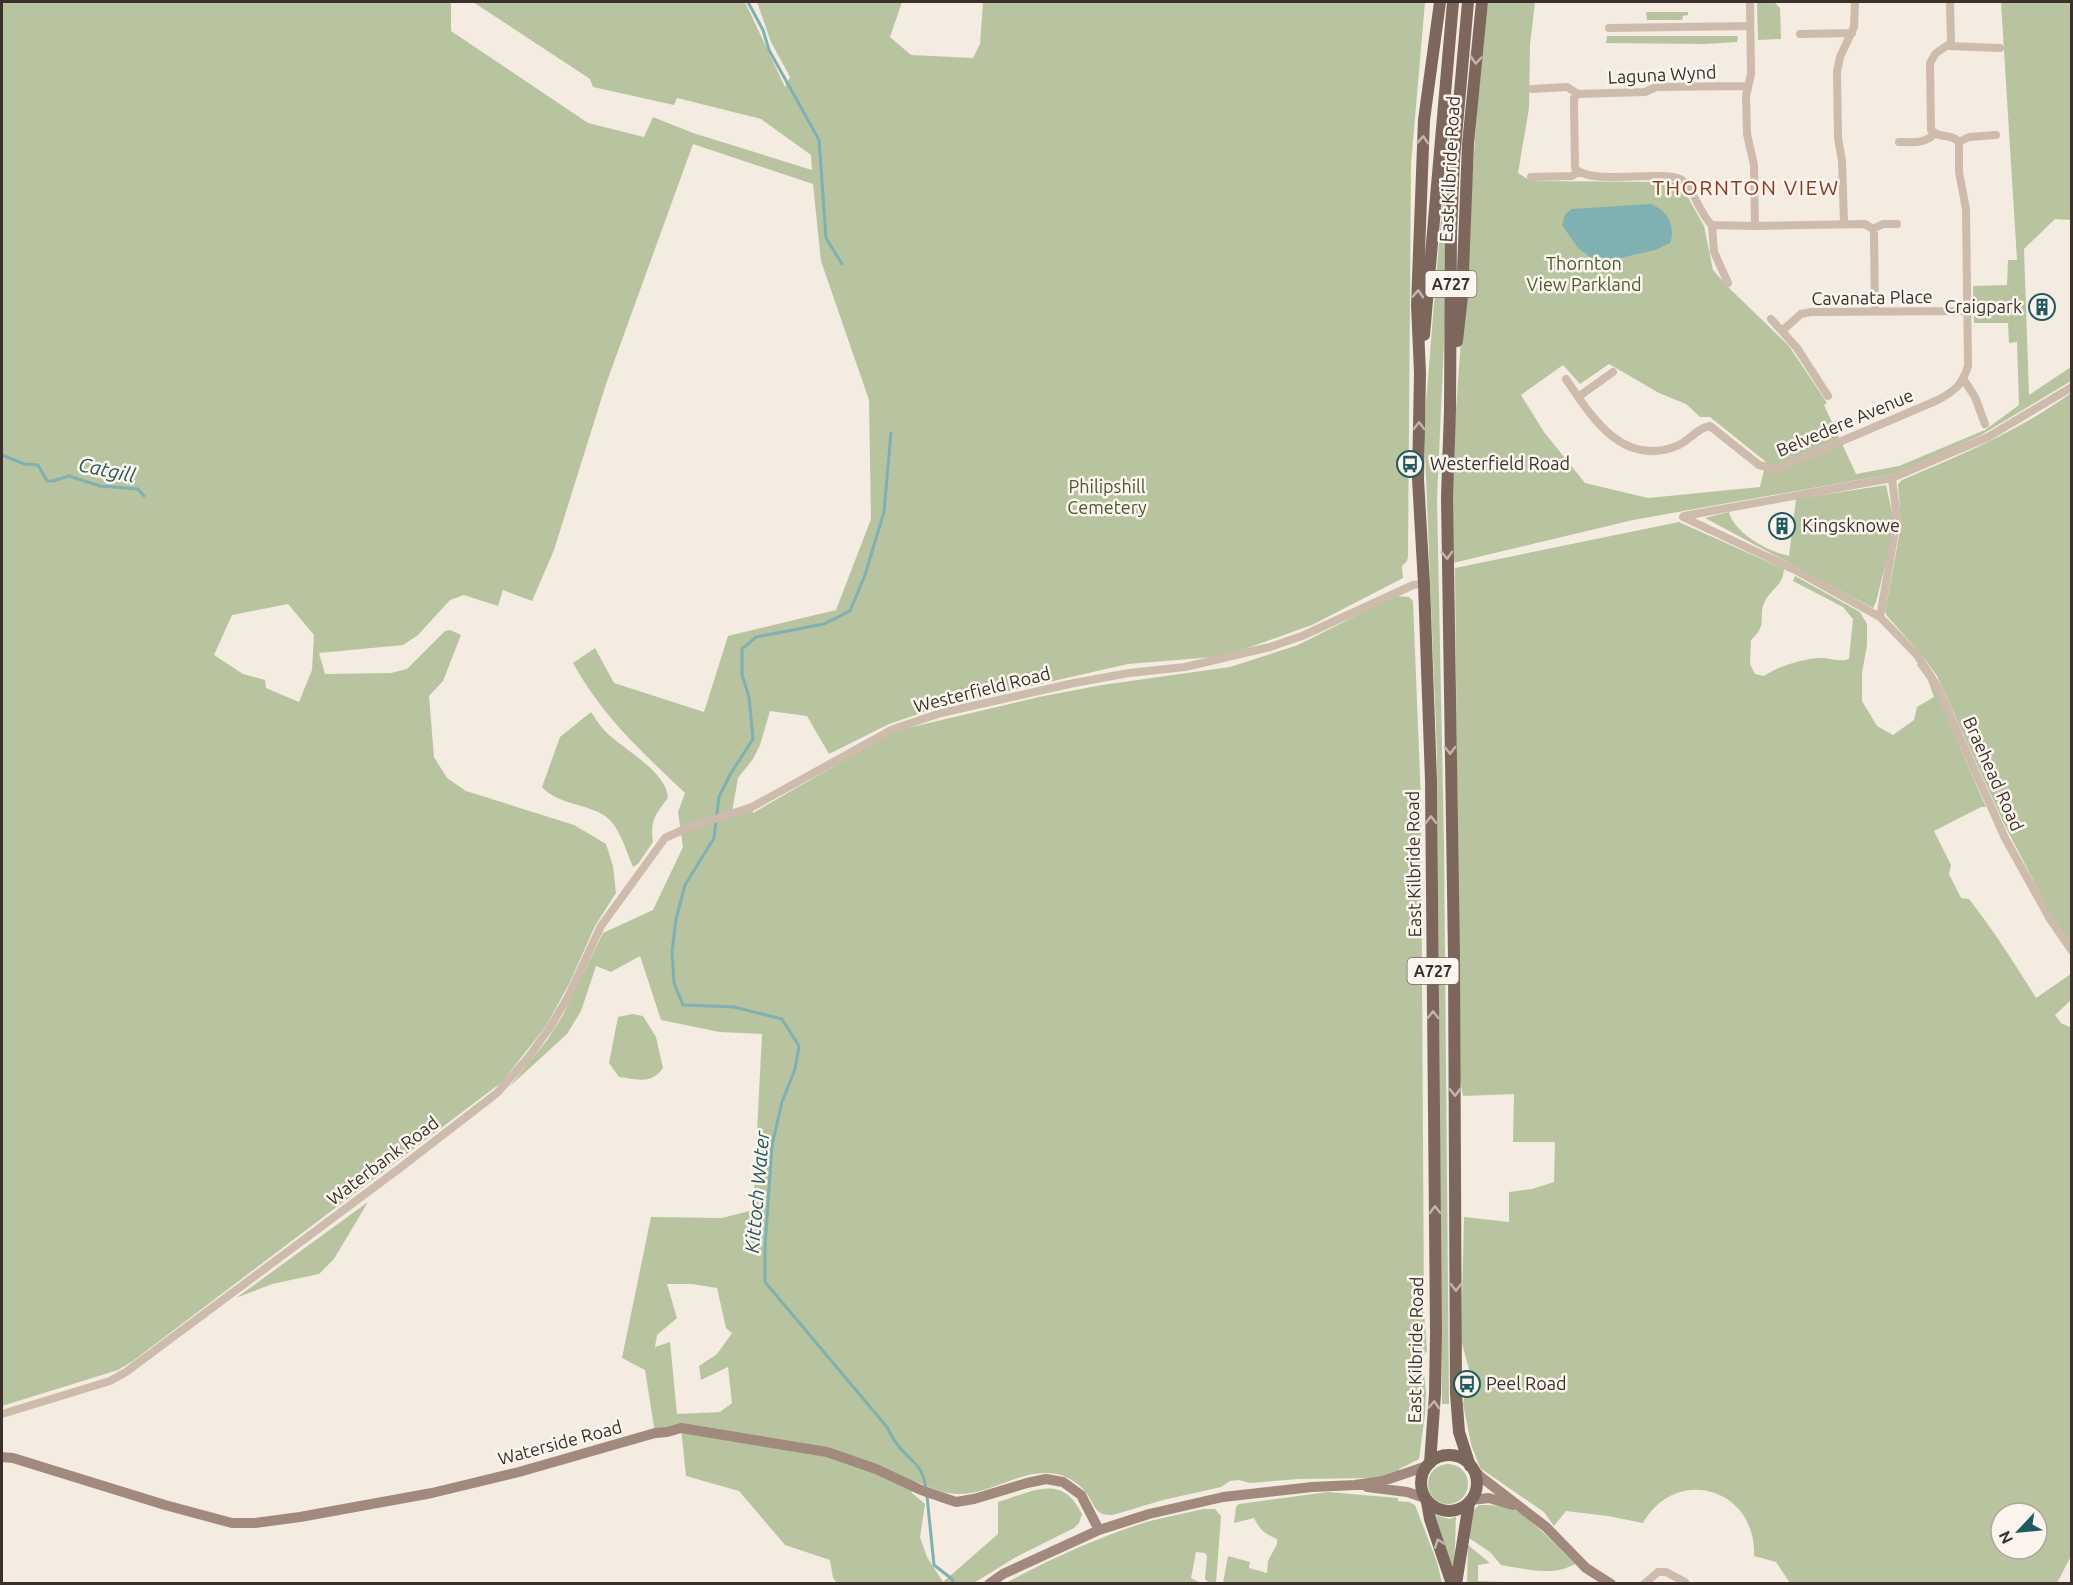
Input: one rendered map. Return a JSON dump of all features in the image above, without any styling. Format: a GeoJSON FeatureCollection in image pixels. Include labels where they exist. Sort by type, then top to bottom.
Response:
{"type":"FeatureCollection","features":[{"type":"Feature","properties":{"kind":"main road","name":"East Kilbride Road"},"geometry":{"type":"LineString","coordinates":[[1429,1464],[1435,1394],[1436,1332],[1431,780],[1418,479],[1420,373],[1417,305],[1424,120],[1440,2]]}},
{"type":"Feature","properties":{"kind":"main road","name":"East Kilbride Road"},"geometry":{"type":"LineString","coordinates":[[1420,373],[1430,282],[1453,2]]}},
{"type":"Feature","properties":{"kind":"main road","name":"East Kilbride Road"},"geometry":{"type":"LineString","coordinates":[[1468,2],[1459,89],[1451,233],[1447,529],[1454,956],[1456,1394],[1459,1432],[1471,1467]]}},
{"type":"Feature","properties":{"kind":"main road","name":"East Kilbride Road"},"geometry":{"type":"LineString","coordinates":[[1450,410],[1462,296],[1468,154],[1482,2]]}},
{"type":"Feature","properties":{"kind":"main road"},"geometry":{"type":"LineString","coordinates":[[1452,1584],[1421,1486],[1429,1464],[1438,1458],[1453,1456],[1463,1460],[1471,1467],[1477,1484],[1470,1501],[1456,1584]]}},
{"type":"Feature","properties":{"kind":"main road"},"geometry":{"type":"LineString","coordinates":[[1426,1500],[1434,1507],[1448,1511],[1460,1509],[1470,1501]]}},
{"type":"Feature","properties":{"kind":"street"},"geometry":{"type":"LineString","coordinates":[[1750,2],[1747,134],[1754,165],[1755,226]]}},
{"type":"Feature","properties":{"kind":"street"},"geometry":{"type":"LineString","coordinates":[[1844,223],[1842,161],[1838,138],[1837,72],[1840,57],[1852,33],[1855,2]]}},
{"type":"Feature","properties":{"kind":"street"},"geometry":{"type":"LineString","coordinates":[[1949,46],[1951,40],[1950,2]]}},
{"type":"Feature","properties":{"kind":"street"},"geometry":{"type":"LineString","coordinates":[[1609,28],[1750,26]]}},
{"type":"Feature","properties":{"kind":"street"},"geometry":{"type":"LineString","coordinates":[[1800,34],[1852,33]]}},
{"type":"Feature","properties":{"kind":"street"},"geometry":{"type":"LineString","coordinates":[[1934,134],[1930,124],[1930,63],[1936,53],[1949,46],[2000,48]]}},
{"type":"Feature","properties":{"kind":"street","name":"Laguna Wynd"},"geometry":{"type":"LineString","coordinates":[[1532,89],[1567,87],[1578,94],[1646,92],[1656,87],[1747,86]]}},
{"type":"Feature","properties":{"kind":"street"},"geometry":{"type":"LineString","coordinates":[[1578,94],[1574,98],[1573,129],[1575,135],[1574,163],[1578,172],[1621,178],[1642,176],[1677,178],[1685,182],[1702,214],[1712,225],[1714,252],[1728,284]]}},
{"type":"Feature","properties":{"kind":"street"},"geometry":{"type":"LineString","coordinates":[[1934,134],[1952,136],[1959,142],[1959,172],[1966,209],[1968,366],[1964,380],[1975,398],[1985,424]]}},
{"type":"Feature","properties":{"kind":"street"},"geometry":{"type":"LineString","coordinates":[[1899,142],[1928,140],[1934,134]]}},
{"type":"Feature","properties":{"kind":"street"},"geometry":{"type":"LineString","coordinates":[[1959,142],[1969,137],[1996,135]]}},
{"type":"Feature","properties":{"kind":"street"},"geometry":{"type":"LineString","coordinates":[[1531,177],[1572,176],[1578,172]]}},
{"type":"Feature","properties":{"kind":"street"},"geometry":{"type":"LineString","coordinates":[[1712,225],[1844,223],[1866,224],[1874,230]]}},
{"type":"Feature","properties":{"kind":"street"},"geometry":{"type":"LineString","coordinates":[[1874,230],[1883,224],[1897,224]]}},
{"type":"Feature","properties":{"kind":"street"},"geometry":{"type":"LineString","coordinates":[[1874,230],[1875,311]]}},
{"type":"Feature","properties":{"kind":"street","name":"Cavanata Place"},"geometry":{"type":"LineString","coordinates":[[1783,330],[1801,314],[1811,312],[1967,311]]}},
{"type":"Feature","properties":{"kind":"street"},"geometry":{"type":"LineString","coordinates":[[1771,319],[1797,348],[1828,396]]}},
{"type":"Feature","properties":{"kind":"street"},"geometry":{"type":"LineString","coordinates":[[1578,397],[1613,372]]}},
{"type":"Feature","properties":{"kind":"street","name":"Belvedere Avenue"},"geometry":{"type":"LineString","coordinates":[[1566,379],[1608,435],[1631,447],[1652,451],[1676,447],[1702,428],[1710,426],[1759,465],[1776,469],[1938,400],[1953,392],[1964,380]]}},
{"type":"Feature","properties":{"kind":"street"},"geometry":{"type":"LineString","coordinates":[[1880,617],[1897,520],[1892,478],[1988,437],[2072,387]]}},
{"type":"Feature","properties":{"kind":"street","name":"Braehead Road"},"geometry":{"type":"LineString","coordinates":[[1892,478],[1683,517],[1797,571],[1880,617],[1917,655],[1928,670],[2005,838],[2050,919],[2072,951]]}},
{"type":"Feature","properties":{"kind":"street","name":"Westerfield Road"},"geometry":{"type":"LineString","coordinates":[[687,828],[752,807],[893,729],[941,713],[1074,683],[1129,673],[1185,667],[1270,647],[1302,636],[1413,585],[1424,584]]}},
{"type":"Feature","properties":{"kind":"street","name":"Waterbank Road"},"geometry":{"type":"LineString","coordinates":[[2,1414],[110,1381],[126,1372],[497,1093],[527,1059],[549,1029],[568,997],[600,926],[665,838],[687,828]]}},
{"type":"Feature","properties":{"kind":"street","name":"Waterside Road"},"geometry":{"type":"LineString","coordinates":[[2,1457],[13,1458],[231,1523],[255,1523],[300,1517],[432,1492],[519,1472],[655,1433],[681,1428],[827,1452],[876,1468],[921,1490],[956,1502],[1046,1479],[1063,1482],[1081,1495],[1099,1530]]}},
{"type":"Feature","properties":{"kind":"street"},"geometry":{"type":"LineString","coordinates":[[989,1584],[1003,1574],[1099,1530],[1149,1514],[1223,1497],[1312,1487],[1355,1485],[1392,1478],[1429,1464]]}},
{"type":"Feature","properties":{"kind":"street"},"geometry":{"type":"LineString","coordinates":[[1471,1467],[1546,1527],[1586,1568],[1611,1584]]}},
{"type":"Feature","properties":{"kind":"street"},"geometry":{"type":"LineString","coordinates":[[1355,1485],[1407,1492],[1426,1500]]}},
{"type":"Feature","properties":{"kind":"street"},"geometry":{"type":"LineString","coordinates":[[1470,1501],[1489,1498],[1522,1508]]}},
{"type":"Feature","properties":{"kind":"street"},"geometry":{"type":"LineString","coordinates":[[1644,1584],[1659,1572],[1666,1572],[1685,1582]]}},
{"type":"Feature","properties":{"kind":"green space","name":"Philipshill Cemetery"},"geometry":{"type":"Polygon","coordinates":[[[2,2],[451,2],[451,31],[588,123],[644,137],[653,117],[693,133],[812,170],[811,155],[761,119],[677,98],[674,105],[593,87],[590,79],[473,2],[743,2],[746,4],[785,87],[790,77],[771,42],[757,2],[902,2],[890,37],[911,55],[973,58],[980,44],[983,2],[1425,2],[1411,164],[1408,556],[1402,566],[1403,578],[1312,625],[1225,656],[1128,664],[939,707],[889,724],[829,754],[807,716],[770,711],[760,745],[753,759],[738,778],[732,812],[752,807],[753,813],[895,731],[1039,697],[1102,685],[1230,667],[1298,645],[1395,596],[1409,597],[1413,601],[1421,803],[1424,1311],[1427,1351],[1420,1358],[1419,1365],[1423,1365],[1426,1393],[1419,1459],[1399,1469],[1399,1473],[1375,1478],[1299,1479],[1250,1483],[1239,1480],[1230,1481],[1221,1487],[1163,1500],[1113,1515],[1099,1512],[1079,1485],[1071,1479],[1056,1474],[1031,1474],[982,1490],[957,1494],[940,1491],[913,1481],[912,1493],[925,1504],[920,1537],[927,1557],[943,1582],[998,1534],[998,1502],[1034,1490],[1056,1489],[1074,1501],[1082,1514],[1079,1523],[1074,1528],[1016,1557],[974,1583],[838,1584],[833,1578],[830,1560],[785,1545],[739,1491],[686,1476],[681,1428],[655,1433],[645,1370],[622,1358],[651,1217],[722,1218],[753,1210],[762,1034],[720,1032],[661,1020],[640,956],[611,972],[596,966],[581,1011],[567,1034],[509,1087],[548,1039],[563,1015],[603,933],[653,910],[683,847],[678,812],[685,793],[610,717],[573,663],[595,648],[614,683],[704,712],[728,636],[836,610],[871,519],[869,400],[821,261],[813,184],[693,144],[606,384],[554,550],[532,601],[503,590],[498,606],[464,595],[450,600],[418,635],[403,645],[319,653],[325,674],[391,673],[407,669],[445,631],[450,630],[461,635],[443,681],[429,696],[434,757],[447,778],[466,791],[574,825],[606,844],[613,866],[616,893],[595,926],[569,984],[546,1026],[502,1082],[133,1361],[118,1370],[2,1406],[2,2]],[[288,604],[232,615],[214,655],[243,674],[265,680],[266,688],[299,702],[312,670],[314,635],[288,604]],[[667,1284],[677,1318],[657,1335],[655,1347],[670,1342],[677,1414],[720,1412],[732,1403],[728,1367],[701,1380],[699,1366],[717,1354],[732,1333],[726,1328],[717,1288],[692,1284],[667,1284]]]}},
{"type":"Feature","properties":{"kind":"green space","name":"Thornton View Parkland"},"geometry":{"type":"Polygon","coordinates":[[[1488,2],[1535,2],[1530,45],[1529,108],[1518,173],[1531,181],[1672,182],[1681,185],[1704,226],[1713,270],[1789,346],[1827,403],[1824,405],[1856,474],[1899,466],[1985,430],[2019,405],[2017,342],[2009,343],[2008,323],[1974,323],[1973,286],[2007,285],[2008,260],[2017,260],[2001,2],[2071,2],[2071,220],[2055,219],[2024,249],[2029,395],[2071,367],[2071,381],[1981,435],[1897,473],[1633,520],[1453,563],[1451,482],[1477,110],[1488,2]],[[1609,364],[1580,384],[1563,365],[1521,395],[1544,432],[1585,483],[1648,498],[1760,487],[1766,462],[1710,417],[1700,417],[1686,404],[1659,393],[1609,364]]]}},
{"type":"Feature","properties":{"kind":"green space"},"geometry":{"type":"Polygon","coordinates":[[[1757,2],[1774,2],[1780,8],[1781,39],[1758,40],[1757,2]]]}},
{"type":"Feature","properties":{"kind":"green space"},"geometry":{"type":"Polygon","coordinates":[[[1646,12],[1688,12],[1688,15],[1683,16],[1682,20],[1647,20],[1646,12]]]}},
{"type":"Feature","properties":{"kind":"green space"},"geometry":{"type":"Polygon","coordinates":[[[1607,36],[1738,36],[1737,42],[1705,44],[1606,43],[1607,36]]]}},
{"type":"Feature","properties":{"kind":"green space"},"geometry":{"type":"Polygon","coordinates":[[[1450,108],[1445,216],[1446,299],[1437,499],[1444,844],[1449,1404],[1442,1404],[1437,754],[1424,427],[1450,108]]]}},
{"type":"Feature","properties":{"kind":"green space"},"geometry":{"type":"Polygon","coordinates":[[[2071,393],[2071,947],[2054,920],[2004,824],[1937,676],[1885,612],[1901,525],[1898,484],[1902,480],[2010,431],[2071,393]]]}},
{"type":"Feature","properties":{"kind":"green space"},"geometry":{"type":"Polygon","coordinates":[[[1886,485],[1893,517],[1890,546],[1873,608],[1705,518],[1729,512],[1738,527],[1753,540],[1789,556],[1796,499],[1886,485]]]}},
{"type":"Feature","properties":{"kind":"green space"},"geometry":{"type":"Polygon","coordinates":[[[1679,522],[1784,569],[1779,583],[1765,601],[1760,629],[1751,640],[1750,664],[1755,674],[1764,676],[1784,666],[1810,659],[1849,659],[1853,619],[1843,607],[1793,581],[1795,576],[1860,612],[1867,624],[1867,645],[1862,673],[1862,701],[1877,726],[1893,735],[1914,720],[1917,707],[1934,697],[1928,680],[1917,665],[1919,663],[1930,678],[1986,807],[1981,807],[1934,831],[1951,865],[1949,874],[1961,898],[1969,899],[1978,911],[2036,998],[2071,974],[2071,1000],[2055,1015],[2061,1023],[2072,1028],[2072,1554],[2057,1583],[1790,1583],[1776,1562],[1754,1556],[1751,1533],[1743,1514],[1729,1501],[1712,1492],[1694,1490],[1675,1494],[1658,1505],[1643,1523],[1566,1511],[1554,1526],[1544,1512],[1480,1468],[1471,1444],[1463,1404],[1469,1369],[1461,1340],[1464,1217],[1509,1222],[1509,1192],[1532,1189],[1554,1182],[1555,1142],[1513,1142],[1514,1094],[1463,1096],[1460,1080],[1455,568],[1679,522]]]}},
{"type":"Feature","properties":{"kind":"green space"},"geometry":{"type":"Polygon","coordinates":[[[591,712],[605,731],[660,778],[668,798],[654,818],[653,842],[638,864],[633,867],[621,838],[608,818],[594,810],[555,797],[542,787],[560,737],[591,712]]]}},
{"type":"Feature","properties":{"kind":"green space"},"geometry":{"type":"Polygon","coordinates":[[[632,1014],[643,1016],[656,1037],[663,1068],[649,1079],[619,1077],[609,1063],[618,1017],[632,1014]]]}},
{"type":"Feature","properties":{"kind":"green space"},"geometry":{"type":"Polygon","coordinates":[[[368,1202],[334,1259],[319,1274],[272,1284],[236,1298],[368,1202]]]}},
{"type":"Feature","properties":{"kind":"green space"},"geometry":{"type":"Polygon","coordinates":[[[1448,1464],[1456,1465],[1462,1470],[1467,1476],[1467,1492],[1462,1498],[1456,1503],[1448,1504],[1440,1503],[1434,1498],[1429,1492],[1428,1484],[1429,1476],[1434,1470],[1440,1465],[1448,1464]]]}},
{"type":"Feature","properties":{"kind":"green space"},"geometry":{"type":"Polygon","coordinates":[[[1328,1492],[1398,1498],[1398,1501],[1415,1505],[1437,1562],[1442,1583],[1223,1583],[1228,1556],[1250,1562],[1249,1568],[1267,1573],[1268,1561],[1277,1544],[1277,1539],[1263,1531],[1254,1518],[1234,1523],[1236,1507],[1239,1504],[1328,1492]]]}},
{"type":"Feature","properties":{"kind":"green space"},"geometry":{"type":"Polygon","coordinates":[[[1479,1505],[1504,1507],[1519,1513],[1545,1534],[1575,1564],[1549,1571],[1501,1565],[1490,1552],[1469,1538],[1473,1511],[1479,1505]]]}},
{"type":"Feature","properties":{"kind":"green space"},"geometry":{"type":"Polygon","coordinates":[[[1203,1509],[1215,1509],[1221,1516],[1216,1583],[1209,1583],[1205,1579],[1207,1556],[1205,1553],[1196,1552],[1191,1578],[1198,1583],[1006,1583],[1059,1556],[1117,1532],[1154,1520],[1203,1509]]]}},
{"type":"Feature","properties":{"kind":"green space"},"geometry":{"type":"Polygon","coordinates":[[[1435,1515],[1449,1519],[1456,1517],[1454,1573],[1435,1515]]]}},
{"type":"Feature","properties":{"kind":"green space"},"geometry":{"type":"Polygon","coordinates":[[[1468,1545],[1490,1563],[1478,1565],[1478,1581],[1534,1583],[1467,1583],[1468,1545]]]}},
{"type":"Feature","properties":{"kind":"water"},"geometry":{"type":"Polygon","coordinates":[[[1651,204],[1666,214],[1672,231],[1670,243],[1655,250],[1598,263],[1578,248],[1562,225],[1565,215],[1571,209],[1651,204]]]}},
{"type":"Feature","properties":{"kind":"waterway","name":"Kittoch Water"},"geometry":{"type":"LineString","coordinates":[[748,2],[763,30],[769,50],[819,140],[826,238],[842,264]]}},
{"type":"Feature","properties":{"kind":"waterway","name":"Kittoch Water"},"geometry":{"type":"LineString","coordinates":[[891,433],[884,512],[865,575],[850,611],[824,624],[756,637],[742,649],[742,675],[749,697],[753,739],[719,797],[714,838],[685,885],[676,919],[672,952],[674,983],[683,1005],[734,1007],[782,1019],[799,1046],[795,1069],[782,1102],[772,1145],[765,1282],[887,1427],[897,1444],[919,1469],[926,1490]]}},
{"type":"Feature","properties":{"kind":"waterway","name":"Catgill"},"geometry":{"type":"LineString","coordinates":[[2,455],[24,464],[38,465],[47,481],[69,476],[100,486],[138,489],[144,496]]}},
{"type":"Feature","properties":{"kind":"waterway","name":"Kittoch Water"},"geometry":{"type":"LineString","coordinates":[[927,1496],[934,1565],[952,1579],[954,1584]]}},
{"type":"Feature","properties":{"kind":"place","name":"Craigpark"},"geometry":{"type":"Point","coordinates":[2042,307]}},
{"type":"Feature","properties":{"kind":"place","name":"Westerfield Road"},"geometry":{"type":"Point","coordinates":[1410,464]}},
{"type":"Feature","properties":{"kind":"place","name":"Kingsknowe"},"geometry":{"type":"Point","coordinates":[1782,526]}},
{"type":"Feature","properties":{"kind":"place","name":"Peel Road"},"geometry":{"type":"Point","coordinates":[1467,1384]}},
{"type":"Feature","properties":{"kind":"district","name":"THORNTON VIEW"},"geometry":{"type":"Point","coordinates":[1746,188]}}]}
